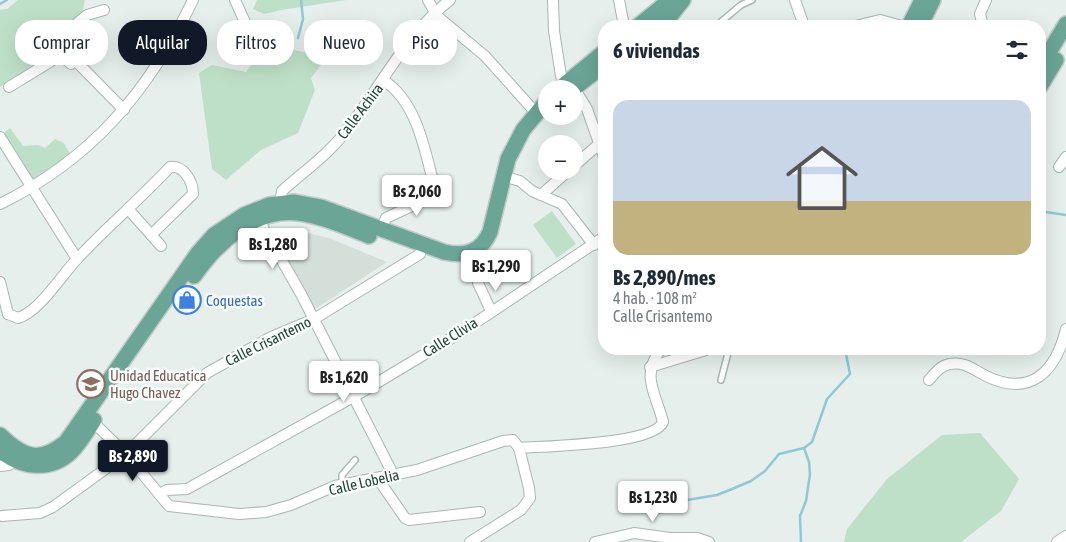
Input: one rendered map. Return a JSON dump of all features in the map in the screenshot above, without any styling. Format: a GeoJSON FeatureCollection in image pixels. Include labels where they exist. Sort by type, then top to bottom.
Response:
{"type":"FeatureCollection","features":[{"type":"Feature","properties":{"kind":"main road"},"geometry":{"type":"LineString","coordinates":[[645,20],[670,0]]}},
{"type":"Feature","properties":{"kind":"main road"},"geometry":{"type":"LineString","coordinates":[[664,20],[683,0]]}},
{"type":"Feature","properties":{"kind":"main road"},"geometry":{"type":"LineString","coordinates":[[912,20],[922,0]]}},
{"type":"Feature","properties":{"kind":"main road"},"geometry":{"type":"LineString","coordinates":[[923,20],[933,0]]}},
{"type":"Feature","properties":{"kind":"main road"},"geometry":{"type":"LineString","coordinates":[[1046,66],[1066,24]]}},
{"type":"Feature","properties":{"kind":"main road"},"geometry":{"type":"LineString","coordinates":[[1046,70],[1066,44]]}},
{"type":"Feature","properties":{"kind":"main road"},"geometry":{"type":"LineString","coordinates":[[575,80],[598,58]]}},
{"type":"Feature","properties":{"kind":"main road"},"geometry":{"type":"LineString","coordinates":[[579,80],[598,69]]}},
{"type":"Feature","properties":{"kind":"main road"},"geometry":{"type":"LineString","coordinates":[[262,213],[288,212],[306,214],[421,250],[461,255],[475,250],[486,240],[494,219],[508,158],[523,130],[538,117]]}},
{"type":"Feature","properties":{"kind":"main road"},"geometry":{"type":"LineString","coordinates":[[0,450],[7,463],[37,461],[56,451],[88,419],[205,244],[224,227],[262,213],[280,203],[294,202],[321,207],[381,229],[441,262],[467,264],[485,256],[496,243],[523,149],[538,122]]}},
{"type":"Feature","properties":{"kind":"main road"},"geometry":{"type":"LineString","coordinates":[[0,435],[37,461]]}},
{"type":"Feature","properties":{"kind":"street"},"geometry":{"type":"LineString","coordinates":[[235,0],[244,20]]}},
{"type":"Feature","properties":{"kind":"street"},"geometry":{"type":"LineString","coordinates":[[428,0],[446,24],[485,56],[538,108]]}},
{"type":"Feature","properties":{"kind":"street","name":"Calle Achira"},"geometry":{"type":"LineString","coordinates":[[280,203],[282,191],[339,141],[383,80],[400,52],[435,11],[450,0]]}},
{"type":"Feature","properties":{"kind":"street"},"geometry":{"type":"LineString","coordinates":[[553,0],[554,31],[561,76],[564,80]]}},
{"type":"Feature","properties":{"kind":"street"},"geometry":{"type":"LineString","coordinates":[[619,0],[623,20]]}},
{"type":"Feature","properties":{"kind":"street"},"geometry":{"type":"LineString","coordinates":[[796,0],[802,20]]}},
{"type":"Feature","properties":{"kind":"street"},"geometry":{"type":"LineString","coordinates":[[982,20],[980,14],[986,0]]}},
{"type":"Feature","properties":{"kind":"street"},"geometry":{"type":"LineString","coordinates":[[0,204],[32,188],[86,149],[124,110],[158,64],[190,2]]}},
{"type":"Feature","properties":{"kind":"street"},"geometry":{"type":"LineString","coordinates":[[104,10],[87,15],[58,39],[58,43],[124,110]]}},
{"type":"Feature","properties":{"kind":"street"},"geometry":{"type":"LineString","coordinates":[[9,87],[58,56],[64,58],[89,80],[104,89]]}},
{"type":"Feature","properties":{"kind":"street"},"geometry":{"type":"LineString","coordinates":[[381,229],[386,218],[434,194],[427,159],[416,122],[402,96],[383,80]]}},
{"type":"Feature","properties":{"kind":"street"},"geometry":{"type":"LineString","coordinates":[[583,104],[587,109],[598,141]]}},
{"type":"Feature","properties":{"kind":"street"},"geometry":{"type":"LineString","coordinates":[[0,137],[77,259]]}},
{"type":"Feature","properties":{"kind":"street"},"geometry":{"type":"LineString","coordinates":[[583,158],[598,145]]}},
{"type":"Feature","properties":{"kind":"street"},"geometry":{"type":"LineString","coordinates":[[1059,167],[1066,157]]}},
{"type":"Feature","properties":{"kind":"street"},"geometry":{"type":"LineString","coordinates":[[0,282],[4,315],[18,318],[24,316],[46,295],[77,259],[129,210],[170,167],[178,168],[191,180],[193,194],[152,235]]}},
{"type":"Feature","properties":{"kind":"street"},"geometry":{"type":"LineString","coordinates":[[513,179],[520,181],[532,191],[562,204],[594,245]]}},
{"type":"Feature","properties":{"kind":"street"},"geometry":{"type":"LineString","coordinates":[[541,195],[558,180]]}},
{"type":"Feature","properties":{"kind":"street"},"geometry":{"type":"LineString","coordinates":[[129,210],[161,246]]}},
{"type":"Feature","properties":{"kind":"street"},"geometry":{"type":"LineString","coordinates":[[262,213],[261,224],[355,396],[394,476]]}},
{"type":"Feature","properties":{"kind":"street","name":"Calle Clivia"},"geometry":{"type":"LineString","coordinates":[[160,494],[167,490],[187,489],[355,396],[460,333],[598,242]]}},
{"type":"Feature","properties":{"kind":"street","name":"Calle Crisantemo"},"geometry":{"type":"LineString","coordinates":[[2,516],[40,513],[53,507],[126,454],[207,373],[271,337],[314,319],[421,250]]}},
{"type":"Feature","properties":{"kind":"street"},"geometry":{"type":"LineString","coordinates":[[478,283],[491,311]]}},
{"type":"Feature","properties":{"kind":"street"},"geometry":{"type":"LineString","coordinates":[[929,380],[938,369],[952,363],[968,366],[987,376],[1011,384],[1022,384],[1034,380],[1048,370],[1055,360],[1066,329]]}},
{"type":"Feature","properties":{"kind":"street"},"geometry":{"type":"LineString","coordinates":[[650,367],[657,355]]}},
{"type":"Feature","properties":{"kind":"street"},"geometry":{"type":"LineString","coordinates":[[650,367],[689,355]]}},
{"type":"Feature","properties":{"kind":"street","name":"Calle Lobelia"},"geometry":{"type":"LineString","coordinates":[[88,419],[126,454],[169,506],[252,514],[291,505],[342,485],[394,476],[503,441],[516,444],[599,443],[622,440],[657,430],[662,422],[650,381],[650,367]]}},
{"type":"Feature","properties":{"kind":"street"},"geometry":{"type":"LineString","coordinates":[[470,542],[527,504],[529,488],[516,444]]}},
{"type":"Feature","properties":{"kind":"street"},"geometry":{"type":"LineString","coordinates":[[378,479],[400,511],[409,520],[480,512]]}},
{"type":"Feature","properties":{"kind":"street"},"geometry":{"type":"LineString","coordinates":[[595,542],[634,533],[670,538],[697,538],[709,542]]}},
{"type":"Feature","properties":{"kind":"street"},"geometry":{"type":"LineString","coordinates":[[1057,542],[1066,536]]}},
{"type":"Feature","properties":{"kind":"lane"},"geometry":{"type":"LineString","coordinates":[[723,20],[741,5],[752,0]]}},
{"type":"Feature","properties":{"kind":"lane"},"geometry":{"type":"LineString","coordinates":[[721,380],[727,355]]}},
{"type":"Feature","properties":{"kind":"lane"},"geometry":{"type":"LineString","coordinates":[[342,485],[342,475],[355,460]]}},
{"type":"Feature","properties":{"kind":"shaded area"},"geometry":{"type":"Polygon","coordinates":[[[304,232],[329,238],[387,262],[315,309],[277,239],[304,232]]]}},
{"type":"Feature","properties":{"kind":"green space"},"geometry":{"type":"Polygon","coordinates":[[[18,0],[85,0],[81,18],[78,20],[15,20],[15,65],[34,65],[0,87],[0,10],[7,9],[18,0]]]}},
{"type":"Feature","properties":{"kind":"green space"},"geometry":{"type":"Polygon","coordinates":[[[257,0],[346,0],[264,14],[253,9],[257,0]]]}},
{"type":"Feature","properties":{"kind":"green space"},"geometry":{"type":"Polygon","coordinates":[[[294,50],[304,52],[304,65],[321,65],[311,78],[315,90],[298,133],[261,150],[226,180],[212,169],[199,73],[212,65],[246,72],[251,65],[294,65],[294,50]]]}},
{"type":"Feature","properties":{"kind":"green space"},"geometry":{"type":"Polygon","coordinates":[[[10,128],[23,146],[38,145],[45,148],[55,139],[64,143],[71,156],[32,181],[2,135],[10,128]]]}},
{"type":"Feature","properties":{"kind":"green space"},"geometry":{"type":"Polygon","coordinates":[[[552,211],[576,244],[557,258],[533,225],[552,211]]]}},
{"type":"Feature","properties":{"kind":"green space"},"geometry":{"type":"Polygon","coordinates":[[[980,433],[1019,479],[1001,511],[961,542],[844,542],[847,529],[887,479],[942,435],[980,433]]]}},
{"type":"Feature","properties":{"kind":"waterway"},"geometry":{"type":"LineString","coordinates":[[0,4],[7,0]]}},
{"type":"Feature","properties":{"kind":"waterway"},"geometry":{"type":"LineString","coordinates":[[298,38],[303,19],[301,0]]}},
{"type":"Feature","properties":{"kind":"waterway"},"geometry":{"type":"LineString","coordinates":[[1046,212],[1066,215]]}},
{"type":"Feature","properties":{"kind":"waterway"},"geometry":{"type":"LineString","coordinates":[[663,504],[717,495],[732,489],[751,481],[765,471],[779,454],[804,448],[812,442],[827,399],[850,374],[846,355]]}},
{"type":"Feature","properties":{"kind":"waterway"},"geometry":{"type":"LineString","coordinates":[[801,542],[800,516],[806,501],[810,474],[809,462],[804,448]]}},
{"type":"Feature","properties":{"kind":"place","name":"Coquestas"},"geometry":{"type":"Point","coordinates":[187,300]}},
{"type":"Feature","properties":{"kind":"place","name":"Unidad Educatica Hugo Chavez"},"geometry":{"type":"Point","coordinates":[91,384]}}]}
